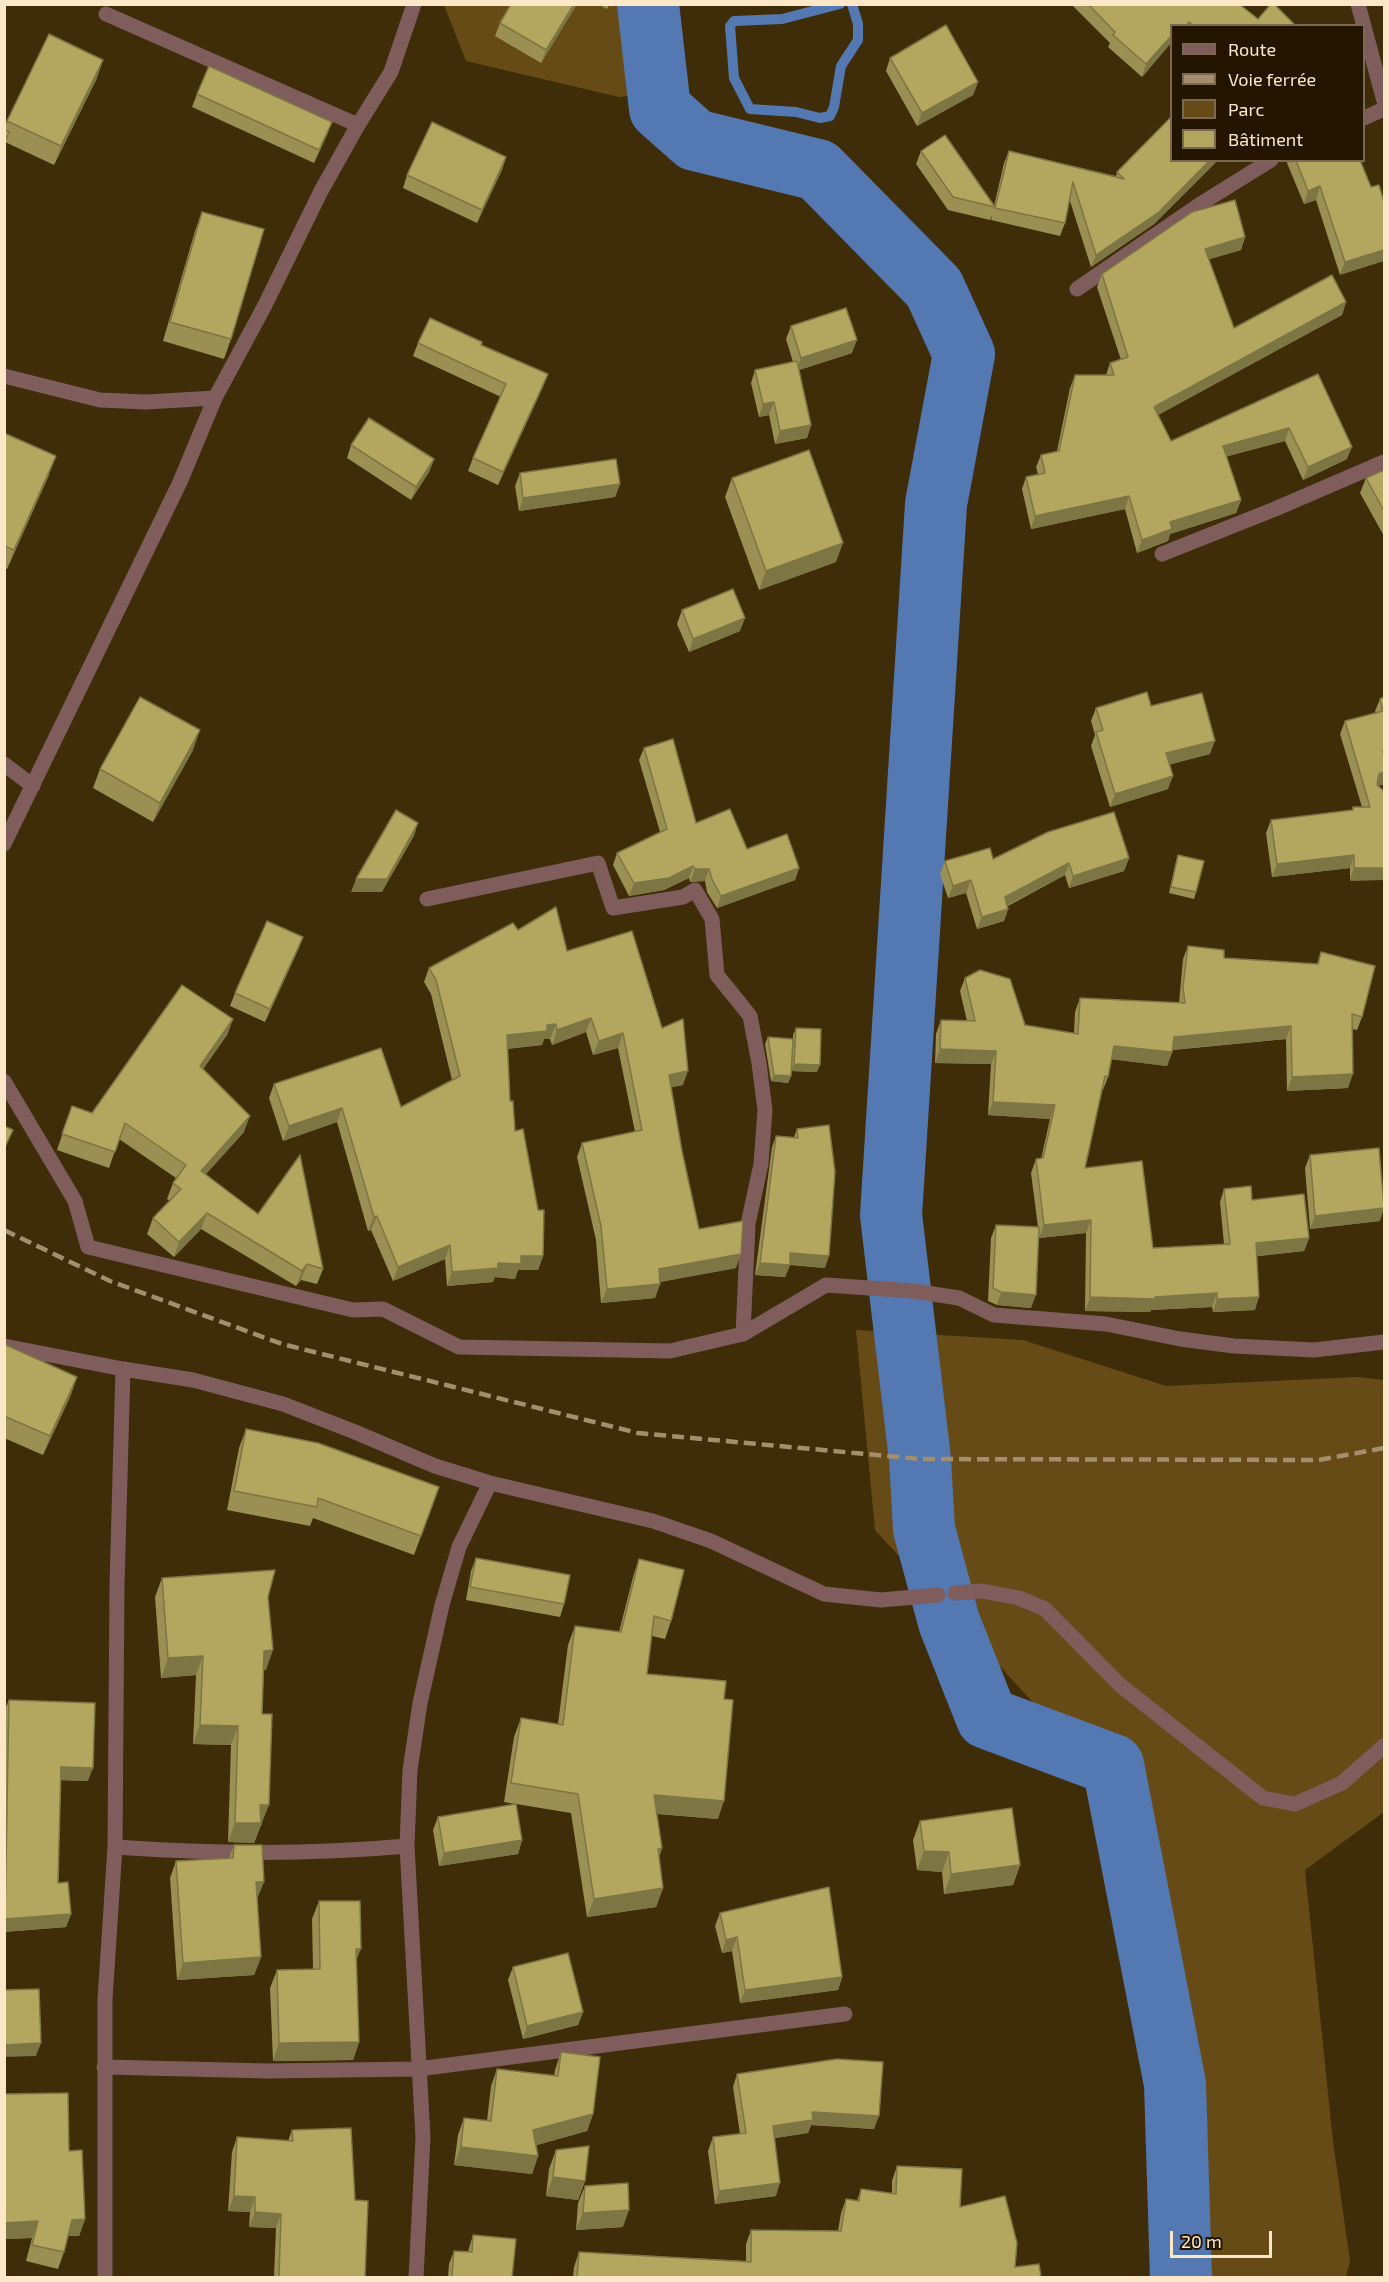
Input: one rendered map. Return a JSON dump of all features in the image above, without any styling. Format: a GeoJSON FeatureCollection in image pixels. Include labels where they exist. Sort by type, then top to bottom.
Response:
{"type":"FeatureCollection","features":[{"type":"Feature","properties":{"kind":"street"},"geometry":{"type":"LineString","coordinates":[[4,844],[180,482],[215,398],[264,307],[321,191],[391,72],[414,4]]}},
{"type":"Feature","properties":{"kind":"street"},"geometry":{"type":"LineString","coordinates":[[1358,4],[1363,24]]}},
{"type":"Feature","properties":{"kind":"street"},"geometry":{"type":"LineString","coordinates":[[106,14],[358,125]]}},
{"type":"Feature","properties":{"kind":"street"},"geometry":{"type":"LineString","coordinates":[[1365,30],[1384,101]]}},
{"type":"Feature","properties":{"kind":"street"},"geometry":{"type":"LineString","coordinates":[[1365,118],[1384,109]]}},
{"type":"Feature","properties":{"kind":"street"},"geometry":{"type":"LineString","coordinates":[[1077,289],[1202,203],[1268,162]]}},
{"type":"Feature","properties":{"kind":"street"},"geometry":{"type":"LineString","coordinates":[[4,376],[100,400],[146,402],[215,398]]}},
{"type":"Feature","properties":{"kind":"street"},"geometry":{"type":"LineString","coordinates":[[1162,554],[1384,462]]}},
{"type":"Feature","properties":{"kind":"street"},"geometry":{"type":"LineString","coordinates":[[4,764],[33,786]]}},
{"type":"Feature","properties":{"kind":"street"},"geometry":{"type":"LineString","coordinates":[[427,899],[598,863],[613,908],[683,897],[695,890],[712,919],[717,975],[750,1016],[765,1110],[761,1164],[748,1224],[743,1334]]}},
{"type":"Feature","properties":{"kind":"street"},"geometry":{"type":"LineString","coordinates":[[4,1081],[75,1201],[88,1247],[353,1310],[383,1309],[459,1347],[670,1351],[743,1334],[825,1285],[913,1291],[959,1298],[994,1315],[1106,1324],[1180,1339],[1234,1346],[1314,1350],[1384,1342]]}},
{"type":"Feature","properties":{"kind":"street"},"geometry":{"type":"LineString","coordinates":[[4,1346],[193,1380],[283,1404],[435,1466],[490,1483],[653,1521],[711,1541],[824,1594],[881,1600],[938,1595]]}},
{"type":"Feature","properties":{"kind":"street"},"geometry":{"type":"LineString","coordinates":[[105,2277],[105,1999],[116,1847],[117,1584],[123,1369]]}},
{"type":"Feature","properties":{"kind":"street"},"geometry":{"type":"LineString","coordinates":[[416,2277],[423,2137],[407,1846],[410,1770],[420,1703],[442,1605],[459,1547],[490,1483]]}},
{"type":"Feature","properties":{"kind":"street"},"geometry":{"type":"LineString","coordinates":[[955,1593],[982,1591],[1019,1598],[1045,1609],[1120,1685],[1263,1798],[1295,1804],[1342,1783],[1384,1746]]}},
{"type":"Feature","properties":{"kind":"street"},"geometry":{"type":"LineString","coordinates":[[116,1847],[204,1853],[346,1852],[407,1846]]}},
{"type":"Feature","properties":{"kind":"street"},"geometry":{"type":"LineString","coordinates":[[104,2067],[269,2071],[418,2069],[845,2014]]}},
{"type":"Feature","properties":{"kind":"green space"},"geometry":{"type":"Polygon","coordinates":[[[444,5],[666,5],[676,91],[619,97],[466,61],[444,5]]]}},
{"type":"Feature","properties":{"kind":"green space"},"geometry":{"type":"Polygon","coordinates":[[[856,1330],[1023,1340],[1166,1386],[1357,1377],[1384,1380],[1384,1812],[1305,1870],[1333,2141],[1350,2261],[1346,2277],[1188,2277],[1092,1767],[875,1530],[856,1330]]]}},
{"type":"Feature","properties":{"kind":"building"},"geometry":{"type":"Polygon","coordinates":[[[511,4],[574,4],[546,50],[500,23],[511,4]]]}},
{"type":"Feature","properties":{"kind":"building"},"geometry":{"type":"Polygon","coordinates":[[[1088,4],[1239,4],[1258,19],[1271,4],[1274,4],[1294,24],[1192,24],[1189,22],[1188,24],[1170,24],[1170,37],[1146,64],[1113,35],[1115,32],[1088,4]]]}},
{"type":"Feature","properties":{"kind":"building"},"geometry":{"type":"Polygon","coordinates":[[[946,25],[978,82],[922,113],[890,58],[946,25]]]}},
{"type":"Feature","properties":{"kind":"building"},"geometry":{"type":"Polygon","coordinates":[[[49,34],[103,60],[61,146],[7,121],[49,34]]]}},
{"type":"Feature","properties":{"kind":"building"},"geometry":{"type":"Polygon","coordinates":[[[209,66],[332,122],[319,150],[197,94],[209,66]]]}},
{"type":"Feature","properties":{"kind":"building"},"geometry":{"type":"Polygon","coordinates":[[[1170,118],[1170,162],[1208,162],[1159,212],[1096,255],[1073,182],[1065,223],[995,208],[1009,151],[1124,179],[1117,172],[1170,118]]]}},
{"type":"Feature","properties":{"kind":"building"},"geometry":{"type":"Polygon","coordinates":[[[432,122],[506,157],[482,210],[407,175],[432,122]]]}},
{"type":"Feature","properties":{"kind":"building"},"geometry":{"type":"Polygon","coordinates":[[[4,130],[9,132],[4,143],[4,130]]]}},
{"type":"Feature","properties":{"kind":"building"},"geometry":{"type":"Polygon","coordinates":[[[945,135],[995,207],[953,197],[921,151],[945,135]]]}},
{"type":"Feature","properties":{"kind":"building"},"geometry":{"type":"Polygon","coordinates":[[[1297,162],[1361,162],[1371,187],[1379,185],[1384,202],[1384,250],[1345,262],[1320,186],[1308,191],[1297,162]]]}},
{"type":"Feature","properties":{"kind":"building"},"geometry":{"type":"Polygon","coordinates":[[[1235,200],[1245,237],[1205,249],[1234,328],[1332,275],[1346,302],[1154,407],[1171,441],[1318,374],[1352,447],[1308,467],[1289,428],[1223,446],[1241,500],[1170,522],[1172,529],[1142,540],[1129,496],[1035,516],[1026,477],[1045,473],[1041,455],[1059,451],[1075,375],[1114,375],[1110,363],[1128,357],[1102,274],[1192,212],[1235,200]]]}},
{"type":"Feature","properties":{"kind":"building"},"geometry":{"type":"Polygon","coordinates":[[[202,212],[264,229],[231,339],[170,322],[202,212]]]}},
{"type":"Feature","properties":{"kind":"building"},"geometry":{"type":"Polygon","coordinates":[[[846,308],[857,340],[801,358],[791,326],[846,308]]]}},
{"type":"Feature","properties":{"kind":"building"},"geometry":{"type":"Polygon","coordinates":[[[430,318],[482,342],[481,345],[548,374],[503,472],[473,458],[506,384],[418,343],[430,318]]]}},
{"type":"Feature","properties":{"kind":"building"},"geometry":{"type":"Polygon","coordinates":[[[797,361],[811,425],[780,431],[774,402],[763,404],[755,370],[797,361]]]}},
{"type":"Feature","properties":{"kind":"building"},"geometry":{"type":"Polygon","coordinates":[[[369,418],[434,459],[416,487],[351,445],[369,418]]]}},
{"type":"Feature","properties":{"kind":"building"},"geometry":{"type":"Polygon","coordinates":[[[4,433],[56,456],[14,550],[4,546],[4,433]]]}},
{"type":"Feature","properties":{"kind":"building"},"geometry":{"type":"Polygon","coordinates":[[[809,450],[843,543],[766,571],[732,478],[809,450]]]}},
{"type":"Feature","properties":{"kind":"building"},"geometry":{"type":"Polygon","coordinates":[[[616,459],[620,484],[523,498],[520,473],[616,459]]]}},
{"type":"Feature","properties":{"kind":"building"},"geometry":{"type":"Polygon","coordinates":[[[1384,470],[1384,511],[1366,478],[1384,470]]]}},
{"type":"Feature","properties":{"kind":"building"},"geometry":{"type":"Polygon","coordinates":[[[733,589],[745,618],[693,639],[682,610],[733,589]]]}},
{"type":"Feature","properties":{"kind":"building"},"geometry":{"type":"Polygon","coordinates":[[[1147,692],[1151,706],[1202,693],[1215,741],[1166,753],[1173,776],[1115,794],[1096,732],[1103,730],[1096,708],[1147,692]]]}},
{"type":"Feature","properties":{"kind":"building"},"geometry":{"type":"Polygon","coordinates":[[[140,697],[200,730],[160,803],[100,769],[140,697]]]}},
{"type":"Feature","properties":{"kind":"building"},"geometry":{"type":"Polygon","coordinates":[[[1384,697],[1384,772],[1379,774],[1377,785],[1384,791],[1384,868],[1354,868],[1354,855],[1277,864],[1271,820],[1353,810],[1353,807],[1370,807],[1345,721],[1383,711],[1380,699],[1384,697]]]}},
{"type":"Feature","properties":{"kind":"building"},"geometry":{"type":"Polygon","coordinates":[[[673,739],[696,823],[730,809],[747,849],[787,834],[799,868],[721,896],[709,869],[695,869],[693,866],[669,878],[634,883],[617,853],[667,829],[644,748],[673,739]]]}},
{"type":"Feature","properties":{"kind":"building"},"geometry":{"type":"Polygon","coordinates":[[[396,810],[418,823],[387,879],[356,879],[396,810]]]}},
{"type":"Feature","properties":{"kind":"building"},"geometry":{"type":"Polygon","coordinates":[[[1114,812],[1129,858],[1073,876],[1069,863],[1005,897],[1008,909],[982,917],[971,880],[953,886],[945,861],[990,848],[993,859],[1048,832],[1114,812]]]}},
{"type":"Feature","properties":{"kind":"building"},"geometry":{"type":"Polygon","coordinates":[[[1178,855],[1204,861],[1196,892],[1171,887],[1178,855]]]}},
{"type":"Feature","properties":{"kind":"building"},"geometry":{"type":"Polygon","coordinates":[[[556,907],[567,951],[632,931],[662,1028],[683,1019],[688,1071],[669,1075],[699,1229],[743,1221],[741,1254],[659,1269],[660,1284],[607,1289],[601,1226],[582,1143],[642,1130],[623,1033],[599,1041],[591,1018],[557,1030],[556,1024],[547,1025],[547,1031],[507,1035],[510,1101],[513,1101],[515,1131],[523,1129],[538,1210],[544,1210],[543,1256],[521,1256],[521,1264],[498,1263],[498,1268],[452,1272],[450,1245],[398,1267],[377,1216],[374,1217],[342,1108],[289,1126],[274,1084],[381,1048],[401,1107],[460,1076],[436,980],[429,968],[513,923],[518,930],[556,907]]]}},
{"type":"Feature","properties":{"kind":"building"},"geometry":{"type":"Polygon","coordinates":[[[267,921],[303,937],[270,1009],[235,993],[267,921]]]}},
{"type":"Feature","properties":{"kind":"building"},"geometry":{"type":"Polygon","coordinates":[[[1188,946],[1224,950],[1224,958],[1318,964],[1321,952],[1375,966],[1362,1017],[1352,1014],[1353,1074],[1292,1077],[1291,1026],[1174,1037],[1172,1052],[1114,1046],[1108,1077],[1105,1076],[1085,1168],[1142,1161],[1153,1248],[1230,1244],[1224,1189],[1251,1186],[1252,1200],[1304,1194],[1309,1238],[1256,1243],[1259,1297],[1217,1299],[1217,1293],[1155,1297],[1155,1299],[1090,1297],[1091,1220],[1044,1225],[1036,1159],[1043,1158],[1055,1105],[993,1102],[996,1051],[940,1049],[941,1020],[975,1021],[965,978],[980,970],[1010,979],[1025,1025],[1078,1034],[1080,998],[1185,1003],[1183,987],[1188,946]]]}},
{"type":"Feature","properties":{"kind":"building"},"geometry":{"type":"Polygon","coordinates":[[[182,985],[233,1019],[200,1066],[250,1116],[201,1171],[258,1214],[300,1155],[323,1269],[307,1264],[302,1271],[207,1213],[179,1242],[153,1218],[181,1189],[173,1183],[186,1165],[125,1123],[115,1152],[62,1134],[72,1106],[92,1113],[182,985]]]}},
{"type":"Feature","properties":{"kind":"building"},"geometry":{"type":"Polygon","coordinates":[[[796,1028],[821,1029],[820,1065],[794,1064],[796,1028]]]}},
{"type":"Feature","properties":{"kind":"building"},"geometry":{"type":"Polygon","coordinates":[[[768,1037],[793,1039],[791,1076],[774,1075],[768,1037]]]}},
{"type":"Feature","properties":{"kind":"building"},"geometry":{"type":"Polygon","coordinates":[[[829,1125],[835,1172],[829,1256],[790,1253],[790,1265],[760,1263],[776,1136],[798,1138],[797,1129],[829,1125]]]}},
{"type":"Feature","properties":{"kind":"building"},"geometry":{"type":"Polygon","coordinates":[[[4,1126],[13,1130],[4,1149],[4,1126]]]}},
{"type":"Feature","properties":{"kind":"building"},"geometry":{"type":"Polygon","coordinates":[[[1379,1148],[1384,1208],[1315,1216],[1310,1155],[1379,1148]]]}},
{"type":"Feature","properties":{"kind":"building"},"geometry":{"type":"Polygon","coordinates":[[[996,1225],[1039,1227],[1036,1295],[1001,1292],[993,1288],[996,1225]]]}},
{"type":"Feature","properties":{"kind":"building"},"geometry":{"type":"Polygon","coordinates":[[[4,1344],[77,1377],[50,1436],[4,1416],[4,1344]]]}},
{"type":"Feature","properties":{"kind":"building"},"geometry":{"type":"Polygon","coordinates":[[[246,1429],[318,1443],[439,1487],[421,1536],[318,1498],[317,1507],[234,1491],[246,1429]]]}},
{"type":"Feature","properties":{"kind":"building"},"geometry":{"type":"Polygon","coordinates":[[[476,1558],[570,1575],[564,1604],[470,1587],[476,1558]]]}},
{"type":"Feature","properties":{"kind":"building"},"geometry":{"type":"Polygon","coordinates":[[[639,1559],[684,1570],[671,1621],[654,1616],[647,1674],[726,1681],[724,1699],[733,1700],[724,1801],[654,1795],[662,1848],[658,1849],[663,1888],[594,1899],[578,1794],[511,1783],[521,1718],[563,1725],[575,1626],[621,1632],[639,1559]]]}},
{"type":"Feature","properties":{"kind":"building"},"geometry":{"type":"Polygon","coordinates":[[[275,1570],[268,1597],[273,1650],[264,1651],[262,1714],[272,1714],[269,1805],[260,1805],[261,1823],[235,1823],[238,1726],[200,1725],[203,1656],[168,1658],[162,1578],[275,1570]]]}},
{"type":"Feature","properties":{"kind":"building"},"geometry":{"type":"Polygon","coordinates":[[[9,1700],[95,1703],[93,1768],[61,1767],[58,1883],[68,1882],[71,1914],[5,1919],[9,1700]]]}},
{"type":"Feature","properties":{"kind":"building"},"geometry":{"type":"Polygon","coordinates":[[[516,1804],[522,1840],[444,1853],[438,1817],[516,1804]]]}},
{"type":"Feature","properties":{"kind":"building"},"geometry":{"type":"Polygon","coordinates":[[[1012,1808],[1020,1865],[951,1874],[949,1852],[924,1851],[920,1821],[1012,1808]]]}},
{"type":"Feature","properties":{"kind":"building"},"geometry":{"type":"Polygon","coordinates":[[[234,1845],[262,1845],[264,1882],[256,1882],[261,1957],[183,1963],[176,1861],[233,1858],[234,1845]]]}},
{"type":"Feature","properties":{"kind":"building"},"geometry":{"type":"Polygon","coordinates":[[[829,1887],[842,1977],[745,1990],[737,1937],[726,1940],[720,1913],[829,1887]]]}},
{"type":"Feature","properties":{"kind":"building"},"geometry":{"type":"Polygon","coordinates":[[[319,1901],[360,1901],[361,1949],[356,1949],[359,2042],[279,2043],[277,1970],[320,1969],[319,1901]]]}},
{"type":"Feature","properties":{"kind":"building"},"geometry":{"type":"Polygon","coordinates":[[[568,1953],[583,2012],[527,2026],[513,1967],[568,1953]]]}},
{"type":"Feature","properties":{"kind":"building"},"geometry":{"type":"Polygon","coordinates":[[[39,1989],[41,2043],[4,2045],[4,1990],[39,1989]]]}},
{"type":"Feature","properties":{"kind":"building"},"geometry":{"type":"Polygon","coordinates":[[[561,2052],[600,2057],[593,2114],[533,2130],[538,2156],[461,2147],[464,2118],[491,2121],[497,2069],[558,2076],[561,2052]]]}},
{"type":"Feature","properties":{"kind":"building"},"geometry":{"type":"Polygon","coordinates":[[[837,2059],[883,2062],[879,2116],[812,2112],[813,2120],[773,2126],[780,2183],[719,2191],[713,2137],[746,2133],[737,2074],[837,2059]]]}},
{"type":"Feature","properties":{"kind":"building"},"geometry":{"type":"Polygon","coordinates":[[[68,2093],[69,2151],[82,2150],[85,2219],[72,2220],[64,2252],[32,2245],[38,2221],[4,2223],[4,2094],[68,2093]]]}},
{"type":"Feature","properties":{"kind":"building"},"geometry":{"type":"Polygon","coordinates":[[[351,2128],[355,2200],[368,2201],[365,2277],[279,2277],[281,2214],[255,2212],[255,2197],[234,2196],[237,2137],[293,2141],[292,2130],[351,2128]]]}},
{"type":"Feature","properties":{"kind":"building"},"geometry":{"type":"Polygon","coordinates":[[[589,2146],[585,2181],[553,2177],[556,2150],[589,2146]]]}},
{"type":"Feature","properties":{"kind":"building"},"geometry":{"type":"Polygon","coordinates":[[[897,2166],[962,2169],[960,2207],[1005,2196],[1017,2243],[1015,2267],[1039,2264],[1041,2277],[577,2277],[579,2252],[751,2262],[751,2230],[841,2231],[846,2199],[859,2201],[861,2189],[896,2194],[897,2166]]]}},
{"type":"Feature","properties":{"kind":"building"},"geometry":{"type":"Polygon","coordinates":[[[628,2183],[629,2210],[583,2213],[585,2186],[628,2183]]]}},
{"type":"Feature","properties":{"kind":"building"},"geometry":{"type":"Polygon","coordinates":[[[473,2235],[516,2239],[512,2277],[452,2277],[454,2251],[472,2252],[473,2235]]]}},
{"type":"Feature","properties":{"kind":"waterway"},"geometry":{"type":"LineString","coordinates":[[648,4],[660,109],[695,140],[818,170],[934,288],[964,354],[936,504],[891,1215],[920,1459],[924,1529],[949,1622],[987,1718],[1113,1765],[1175,2084],[1181,2278]]}},
{"type":"Feature","properties":{"kind":"waterway"},"geometry":{"type":"LineString","coordinates":[[840,4],[782,19],[734,21],[730,26],[734,78],[750,109],[796,112],[820,118],[830,116],[834,107],[841,66],[858,40],[858,24],[852,4]]}},
{"type":"Feature","properties":{"kind":"railway"},"geometry":{"type":"LineString","coordinates":[[4,1230],[110,1281],[282,1344],[638,1433],[920,1459],[1319,1460],[1384,1448]]}}]}
